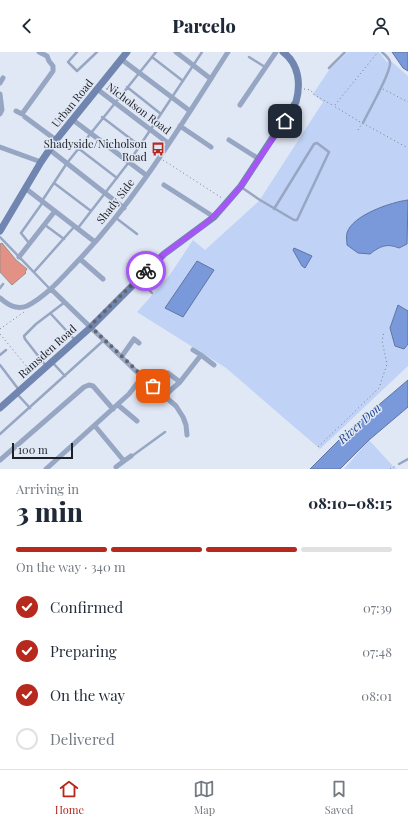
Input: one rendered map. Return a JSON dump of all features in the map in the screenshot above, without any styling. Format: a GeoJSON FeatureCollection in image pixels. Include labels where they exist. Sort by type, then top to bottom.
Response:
{"type":"FeatureCollection","features":[{"type":"Feature","properties":{"kind":"street"},"geometry":{"type":"LineString","coordinates":[[16,111],[22,114],[53,71],[53,66],[49,61],[48,54],[39,52]]}},
{"type":"Feature","properties":{"kind":"street","name":"Urban Road"},"geometry":{"type":"LineString","coordinates":[[0,231],[41,162],[56,140],[127,52]]}},
{"type":"Feature","properties":{"kind":"street"},"geometry":{"type":"LineString","coordinates":[[176,52],[211,78]]}},
{"type":"Feature","properties":{"kind":"street","name":"Shady Side"},"geometry":{"type":"LineString","coordinates":[[27,306],[51,289],[95,242],[124,208],[228,52]]}},
{"type":"Feature","properties":{"kind":"street"},"geometry":{"type":"LineString","coordinates":[[240,104],[276,52]]}},
{"type":"Feature","properties":{"kind":"street"},"geometry":{"type":"LineString","coordinates":[[283,52],[294,65],[299,79],[299,88]]}},
{"type":"Feature","properties":{"kind":"street"},"geometry":{"type":"LineString","coordinates":[[121,59],[190,111]]}},
{"type":"Feature","properties":{"kind":"street","name":"Ramsden Road"},"geometry":{"type":"LineString","coordinates":[[2,403],[18,392],[49,364],[164,254],[214,217],[241,186],[293,108],[299,88]]}},
{"type":"Feature","properties":{"kind":"street","name":"Nicholson Road"},"geometry":{"type":"LineString","coordinates":[[97,89],[168,143]]}},
{"type":"Feature","properties":{"kind":"street"},"geometry":{"type":"LineString","coordinates":[[0,94],[2,110],[0,114]]}},
{"type":"Feature","properties":{"kind":"street"},"geometry":{"type":"LineString","coordinates":[[25,117],[56,140]]}},
{"type":"Feature","properties":{"kind":"street"},"geometry":{"type":"LineString","coordinates":[[73,120],[146,175]]}},
{"type":"Feature","properties":{"kind":"street"},"geometry":{"type":"LineString","coordinates":[[180,126],[211,147]]}},
{"type":"Feature","properties":{"kind":"street"},"geometry":{"type":"LineString","coordinates":[[229,140],[259,159]]}},
{"type":"Feature","properties":{"kind":"street"},"geometry":{"type":"LineString","coordinates":[[0,147],[41,162]]}},
{"type":"Feature","properties":{"kind":"street"},"geometry":{"type":"LineString","coordinates":[[50,150],[124,208]]}},
{"type":"Feature","properties":{"kind":"street"},"geometry":{"type":"LineString","coordinates":[[164,185],[214,217]]}},
{"type":"Feature","properties":{"kind":"street"},"geometry":{"type":"LineString","coordinates":[[25,188],[95,242]]}},
{"type":"Feature","properties":{"kind":"street"},"geometry":{"type":"LineString","coordinates":[[19,257],[54,211]]}},
{"type":"Feature","properties":{"kind":"street"},"geometry":{"type":"LineString","coordinates":[[80,258],[103,279]]}},
{"type":"Feature","properties":{"kind":"street"},"geometry":{"type":"LineString","coordinates":[[51,289],[142,377],[176,406],[183,417],[187,435]]}},
{"type":"Feature","properties":{"kind":"street"},"geometry":{"type":"LineString","coordinates":[[0,298],[10,306],[23,308],[27,306]]}},
{"type":"Feature","properties":{"kind":"street"},"geometry":{"type":"LineString","coordinates":[[122,356],[134,339],[139,343]]}},
{"type":"Feature","properties":{"kind":"street"},"geometry":{"type":"LineString","coordinates":[[193,350],[214,365]]}},
{"type":"Feature","properties":{"kind":"street"},"geometry":{"type":"LineString","coordinates":[[164,396],[180,382],[201,355]]}},
{"type":"Feature","properties":{"kind":"street"},"geometry":{"type":"LineString","coordinates":[[168,373],[180,382]]}},
{"type":"Feature","properties":{"kind":"street"},"geometry":{"type":"LineString","coordinates":[[46,469],[130,394],[142,377]]}},
{"type":"Feature","properties":{"kind":"street"},"geometry":{"type":"LineString","coordinates":[[0,460],[84,387],[89,385],[93,386],[113,409]]}},
{"type":"Feature","properties":{"kind":"street"},"geometry":{"type":"LineString","coordinates":[[118,404],[137,421]]}},
{"type":"Feature","properties":{"kind":"street"},"geometry":{"type":"LineString","coordinates":[[95,426],[124,461]]}},
{"type":"Feature","properties":{"kind":"street"},"geometry":{"type":"LineString","coordinates":[[115,468],[131,456]]}},
{"type":"Feature","properties":{"kind":"lane"},"geometry":{"type":"LineString","coordinates":[[77,52],[68,62],[77,71],[97,52]]}},
{"type":"Feature","properties":{"kind":"lane"},"geometry":{"type":"LineString","coordinates":[[30,244],[21,233],[43,202],[66,163],[156,52]]}},
{"type":"Feature","properties":{"kind":"lane"},"geometry":{"type":"LineString","coordinates":[[34,272],[92,211],[106,193],[151,130],[202,52]]}},
{"type":"Feature","properties":{"kind":"lane"},"geometry":{"type":"LineString","coordinates":[[329,68],[346,52]]}},
{"type":"Feature","properties":{"kind":"lane"},"geometry":{"type":"LineString","coordinates":[[363,123],[381,88],[390,64],[388,58],[382,52]]}},
{"type":"Feature","properties":{"kind":"lane"},"geometry":{"type":"LineString","coordinates":[[152,57],[183,81]]}},
{"type":"Feature","properties":{"kind":"lane"},"geometry":{"type":"LineString","coordinates":[[249,57],[266,67]]}},
{"type":"Feature","properties":{"kind":"lane"},"geometry":{"type":"LineString","coordinates":[[127,87],[161,114]]}},
{"type":"Feature","properties":{"kind":"lane"},"geometry":{"type":"LineString","coordinates":[[102,117],[140,146]]}},
{"type":"Feature","properties":{"kind":"lane"},"geometry":{"type":"LineString","coordinates":[[241,186],[274,209],[294,220],[297,220],[329,152],[317,143],[314,144],[274,209]]}},
{"type":"Feature","properties":{"kind":"lane"},"geometry":{"type":"LineString","coordinates":[[78,148],[117,178]]}},
{"type":"Feature","properties":{"kind":"lane"},"geometry":{"type":"LineString","coordinates":[[54,183],[92,211]]}},
{"type":"Feature","properties":{"kind":"lane"},"geometry":{"type":"LineString","coordinates":[[116,217],[137,234]]}},
{"type":"Feature","properties":{"kind":"lane"},"geometry":{"type":"LineString","coordinates":[[44,225],[64,239]]}},
{"type":"Feature","properties":{"kind":"lane"},"geometry":{"type":"LineString","coordinates":[[0,237],[51,289]]}},
{"type":"Feature","properties":{"kind":"lane"},"geometry":{"type":"LineString","coordinates":[[138,278],[152,293]]}},
{"type":"Feature","properties":{"kind":"lane"},"geometry":{"type":"LineString","coordinates":[[0,288],[4,284]]}},
{"type":"Feature","properties":{"kind":"lane"},"geometry":{"type":"LineString","coordinates":[[65,302],[36,324],[24,336],[25,339],[49,364],[65,376]]}},
{"type":"Feature","properties":{"kind":"lane"},"geometry":{"type":"LineString","coordinates":[[50,314],[75,340]]}},
{"type":"Feature","properties":{"kind":"lane"},"geometry":{"type":"LineString","coordinates":[[0,434],[105,340]]}},
{"type":"Feature","properties":{"kind":"lane"},"geometry":{"type":"LineString","coordinates":[[0,355],[6,350]]}},
{"type":"Feature","properties":{"kind":"lane"},"geometry":{"type":"LineString","coordinates":[[0,365],[30,408]]}},
{"type":"Feature","properties":{"kind":"lane"},"geometry":{"type":"LineString","coordinates":[[131,456],[165,432]]}},
{"type":"Feature","properties":{"kind":"lane"},"geometry":{"type":"LineString","coordinates":[[400,464],[408,459]]}},
{"type":"Feature","properties":{"kind":"path"},"geometry":{"type":"LineString","coordinates":[[334,106],[378,52]]}},
{"type":"Feature","properties":{"kind":"path"},"geometry":{"type":"LineString","coordinates":[[299,88],[312,90],[313,94],[408,148]]}},
{"type":"Feature","properties":{"kind":"path"},"geometry":{"type":"LineString","coordinates":[[381,88],[408,102]]}},
{"type":"Feature","properties":{"kind":"path"},"geometry":{"type":"LineString","coordinates":[[358,130],[363,123]]}},
{"type":"Feature","properties":{"kind":"path"},"geometry":{"type":"LineString","coordinates":[[159,157],[228,202]]}},
{"type":"Feature","properties":{"kind":"path"},"geometry":{"type":"LineString","coordinates":[[0,329],[23,314],[27,306]]}},
{"type":"Feature","properties":{"kind":"path"},"geometry":{"type":"LineString","coordinates":[[318,447],[379,388],[387,364],[382,341],[384,332]]}},
{"type":"Feature","properties":{"kind":"path"},"geometry":{"type":"LineString","coordinates":[[0,334],[35,376]]}},
{"type":"Feature","properties":{"kind":"path"},"geometry":{"type":"LineString","coordinates":[[390,469],[400,464]]}},
{"type":"Feature","properties":{"kind":"shaded area"},"geometry":{"type":"Polygon","coordinates":[[[348,52],[379,52],[387,62],[392,62],[408,76],[408,366],[320,449],[226,368],[137,312],[169,276],[193,240],[205,250],[259,201],[323,102],[313,94],[329,70],[348,52]]]}},
{"type":"Feature","properties":{"kind":"shaded area"},"geometry":{"type":"Polygon","coordinates":[[[369,440],[393,466],[397,469],[344,469],[369,440]]]}},
{"type":"Feature","properties":{"kind":"water"},"geometry":{"type":"Polygon","coordinates":[[[392,52],[408,52],[408,71],[403,68],[392,52]]]}},
{"type":"Feature","properties":{"kind":"water"},"geometry":{"type":"Polygon","coordinates":[[[408,200],[407,244],[399,248],[384,246],[370,254],[358,253],[347,245],[347,233],[350,226],[364,215],[392,203],[408,200]]]}},
{"type":"Feature","properties":{"kind":"water"},"geometry":{"type":"Polygon","coordinates":[[[294,248],[312,256],[305,268],[302,266],[293,250],[294,248]]]}},
{"type":"Feature","properties":{"kind":"water"},"geometry":{"type":"Polygon","coordinates":[[[197,261],[214,270],[183,317],[165,308],[197,261]]]}},
{"type":"Feature","properties":{"kind":"water"},"geometry":{"type":"Polygon","coordinates":[[[398,305],[408,311],[408,344],[404,349],[395,346],[390,328],[398,305]]]}},
{"type":"Feature","properties":{"kind":"water","name":"River Don"},"geometry":{"type":"Polygon","coordinates":[[[408,380],[408,407],[369,440],[340,469],[310,469],[348,431],[408,380]]]}},
{"type":"Feature","properties":{"kind":"building"},"geometry":{"type":"Polygon","coordinates":[[[2,243],[16,260],[27,269],[25,272],[26,273],[12,285],[0,272],[0,244],[2,243]]]}},
{"type":"Feature","properties":{"kind":"way so far"},"geometry":{"type":"LineString","coordinates":[[146,271],[90,326],[153,386]]}},
{"type":"Feature","properties":{"kind":"place","name":"Shadyside/Nicholson Road"},"geometry":{"type":"Point","coordinates":[158,149]}},
{"type":"Feature","properties":{"kind":"route"},"geometry":{"type":"LineString","coordinates":[[146,271],[164,254],[214,217],[227,203],[241,186],[285,121]]}}]}
